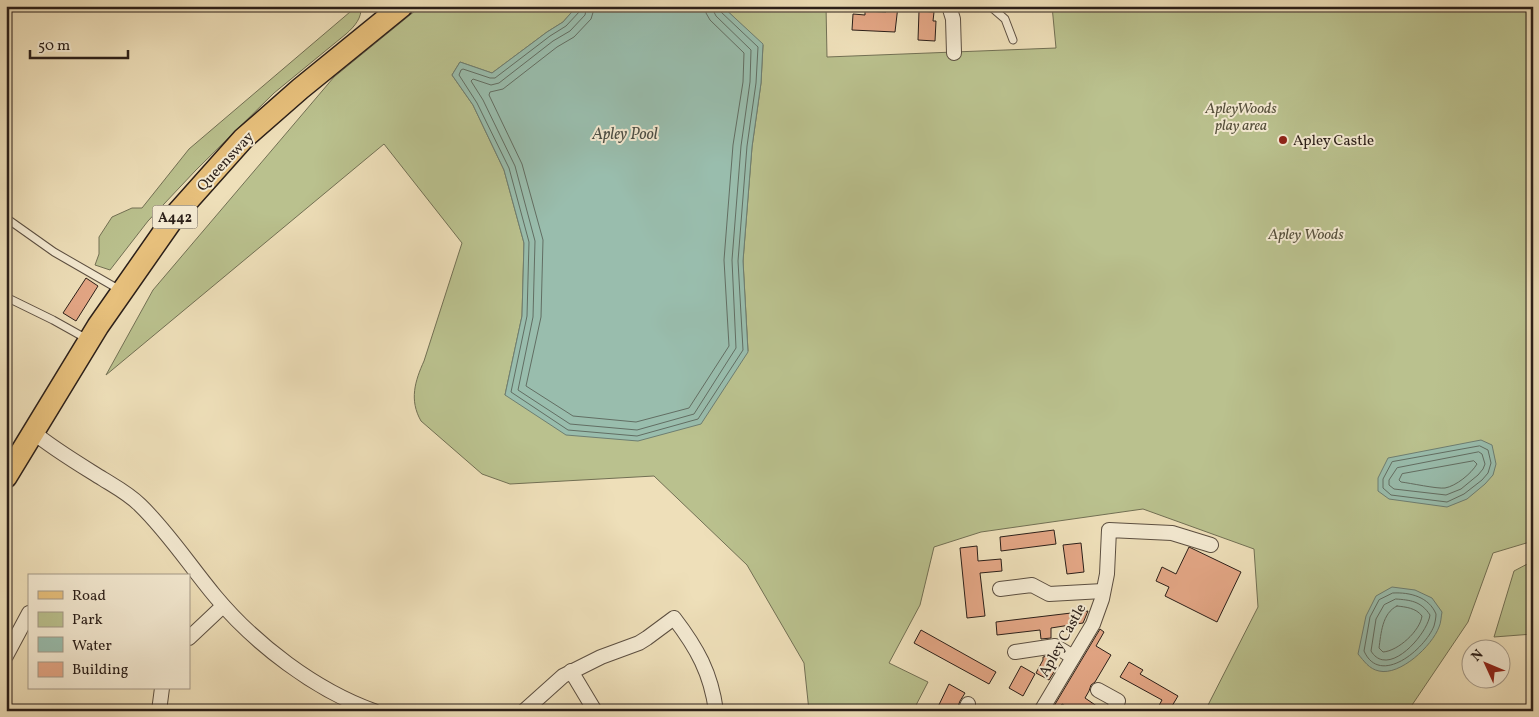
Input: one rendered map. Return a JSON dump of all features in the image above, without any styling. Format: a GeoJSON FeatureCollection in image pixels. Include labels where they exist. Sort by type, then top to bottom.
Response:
{"type":"FeatureCollection","features":[{"type":"Feature","properties":{"kind":"main road","name":"Queensway"},"geometry":{"type":"LineString","coordinates":[[6,477],[89,340],[177,213],[243,140],[382,13],[402,6]]}},
{"type":"Feature","properties":{"kind":"street"},"geometry":{"type":"LineString","coordinates":[[949,6],[953,19],[954,53]]}},
{"type":"Feature","properties":{"kind":"street"},"geometry":{"type":"LineString","coordinates":[[33,432],[52,448],[115,486],[141,506],[170,538],[223,606],[267,648],[333,692],[374,711]]}},
{"type":"Feature","properties":{"kind":"street","name":"Apley Castle"},"geometry":{"type":"LineString","coordinates":[[1041,711],[1093,624],[1107,574],[1109,530],[1172,533],[1211,545]]}},
{"type":"Feature","properties":{"kind":"street"},"geometry":{"type":"LineString","coordinates":[[1000,589],[1032,585],[1048,594],[1103,591]]}},
{"type":"Feature","properties":{"kind":"street"},"geometry":{"type":"LineString","coordinates":[[190,637],[223,606]]}},
{"type":"Feature","properties":{"kind":"street"},"geometry":{"type":"LineString","coordinates":[[6,656],[28,615]]}},
{"type":"Feature","properties":{"kind":"street"},"geometry":{"type":"LineString","coordinates":[[524,711],[555,682],[571,671],[601,657],[639,643],[674,618],[696,650],[710,683],[716,711]]}},
{"type":"Feature","properties":{"kind":"street"},"geometry":{"type":"LineString","coordinates":[[1015,652],[1055,646],[1073,657]]}},
{"type":"Feature","properties":{"kind":"street"},"geometry":{"type":"LineString","coordinates":[[571,671],[596,711]]}},
{"type":"Feature","properties":{"kind":"street"},"geometry":{"type":"LineString","coordinates":[[159,711],[162,690]]}},
{"type":"Feature","properties":{"kind":"street"},"geometry":{"type":"LineString","coordinates":[[1098,690],[1118,701],[1113,711]]}},
{"type":"Feature","properties":{"kind":"lane"},"geometry":{"type":"LineString","coordinates":[[990,6],[1005,19],[1013,40]]}},
{"type":"Feature","properties":{"kind":"lane"},"geometry":{"type":"LineString","coordinates":[[6,218],[54,252],[122,291]]}},
{"type":"Feature","properties":{"kind":"lane"},"geometry":{"type":"LineString","coordinates":[[6,297],[89,340]]}},
{"type":"Feature","properties":{"kind":"green space"},"geometry":{"type":"Polygon","coordinates":[[[357,6],[361,6],[360,14],[352,28],[274,93],[196,170],[148,221],[110,270],[95,265],[99,254],[99,237],[112,217],[132,208],[142,208],[189,149],[357,6]]]}},
{"type":"Feature","properties":{"kind":"green space","name":"Apley Woods"},"geometry":{"type":"Polygon","coordinates":[[[421,6],[577,6],[563,22],[492,73],[460,62],[452,75],[473,105],[504,170],[524,243],[522,316],[505,395],[748,351],[743,261],[752,147],[761,83],[763,45],[722,6],[826,6],[827,57],[1056,48],[1052,6],[1533,6],[1533,541],[1493,553],[1468,622],[1408,711],[1205,711],[1258,607],[1254,549],[1143,509],[981,532],[934,547],[920,605],[889,663],[928,682],[913,711],[809,711],[804,663],[747,565],[654,476],[510,484],[482,474],[421,421],[415,406],[416,383],[462,243],[384,144],[106,375],[153,290],[334,77],[421,6]]]}},
{"type":"Feature","properties":{"kind":"green space"},"geometry":{"type":"Polygon","coordinates":[[[1533,561],[1533,634],[1494,637],[1514,571],[1533,561]]]}},
{"type":"Feature","properties":{"kind":"water","name":"Apley Pool"},"geometry":{"type":"Polygon","coordinates":[[[577,6],[722,6],[763,44],[761,83],[752,147],[743,261],[748,352],[701,424],[638,441],[566,435],[505,395],[522,316],[524,243],[504,170],[473,105],[452,75],[460,62],[492,73],[563,22],[577,6]]]}},
{"type":"Feature","properties":{"kind":"water"},"geometry":{"type":"Polygon","coordinates":[[[1481,440],[1492,445],[1496,464],[1493,475],[1467,499],[1447,507],[1389,499],[1378,491],[1378,478],[1388,458],[1481,440]]]}},
{"type":"Feature","properties":{"kind":"water"},"geometry":{"type":"Polygon","coordinates":[[[1392,587],[1415,590],[1432,598],[1442,612],[1441,620],[1430,643],[1414,658],[1396,669],[1379,671],[1370,667],[1358,654],[1366,616],[1376,596],[1392,587]]]}},
{"type":"Feature","properties":{"kind":"building"},"geometry":{"type":"Polygon","coordinates":[[[887,6],[898,6],[895,32],[852,30],[853,14],[865,15],[865,11],[886,12],[887,6]]]}},
{"type":"Feature","properties":{"kind":"building"},"geometry":{"type":"Polygon","coordinates":[[[919,11],[934,12],[933,21],[936,21],[935,41],[918,40],[919,11]]]}},
{"type":"Feature","properties":{"kind":"building"},"geometry":{"type":"Polygon","coordinates":[[[86,278],[98,286],[76,321],[63,313],[86,278]]]}},
{"type":"Feature","properties":{"kind":"building"},"geometry":{"type":"Polygon","coordinates":[[[1054,530],[1056,544],[1001,551],[1000,537],[1054,530]]]}},
{"type":"Feature","properties":{"kind":"building"},"geometry":{"type":"Polygon","coordinates":[[[1081,543],[1084,572],[1067,574],[1063,545],[1081,543]]]}},
{"type":"Feature","properties":{"kind":"building"},"geometry":{"type":"Polygon","coordinates":[[[977,546],[978,561],[1001,559],[1002,571],[980,573],[985,616],[967,618],[960,548],[977,546]]]}},
{"type":"Feature","properties":{"kind":"building"},"geometry":{"type":"Polygon","coordinates":[[[1189,547],[1241,572],[1217,622],[1165,596],[1169,587],[1156,581],[1162,567],[1176,574],[1189,547]]]}},
{"type":"Feature","properties":{"kind":"building"},"geometry":{"type":"Polygon","coordinates":[[[1088,611],[1083,623],[1051,628],[1051,638],[1041,639],[1040,630],[997,635],[996,622],[1088,611]]]}},
{"type":"Feature","properties":{"kind":"building"},"geometry":{"type":"Polygon","coordinates":[[[1100,629],[1104,632],[1096,646],[1111,655],[1095,682],[1091,685],[1085,698],[1104,711],[1074,711],[1062,704],[1058,711],[1051,711],[1100,629]]]}},
{"type":"Feature","properties":{"kind":"building"},"geometry":{"type":"Polygon","coordinates":[[[921,630],[996,672],[989,684],[914,643],[921,630]]]}},
{"type":"Feature","properties":{"kind":"building"},"geometry":{"type":"Polygon","coordinates":[[[1053,655],[1054,672],[1049,680],[1036,673],[1043,657],[1053,655]]]}},
{"type":"Feature","properties":{"kind":"building"},"geometry":{"type":"Polygon","coordinates":[[[1129,662],[1143,670],[1140,674],[1178,696],[1169,711],[1156,711],[1162,700],[1120,677],[1129,662]]]}},
{"type":"Feature","properties":{"kind":"building"},"geometry":{"type":"Polygon","coordinates":[[[1021,666],[1035,674],[1023,696],[1009,688],[1021,666]]]}},
{"type":"Feature","properties":{"kind":"building"},"geometry":{"type":"Polygon","coordinates":[[[949,684],[965,693],[956,711],[936,711],[949,684]]]}},
{"type":"Feature","properties":{"kind":"place","name":"Apley Castle"},"geometry":{"type":"Point","coordinates":[1283,140]}},
{"type":"Feature","properties":{"kind":"park label","name":"ApleyWoods play area"},"geometry":{"type":"Point","coordinates":[1241,116]}}]}
